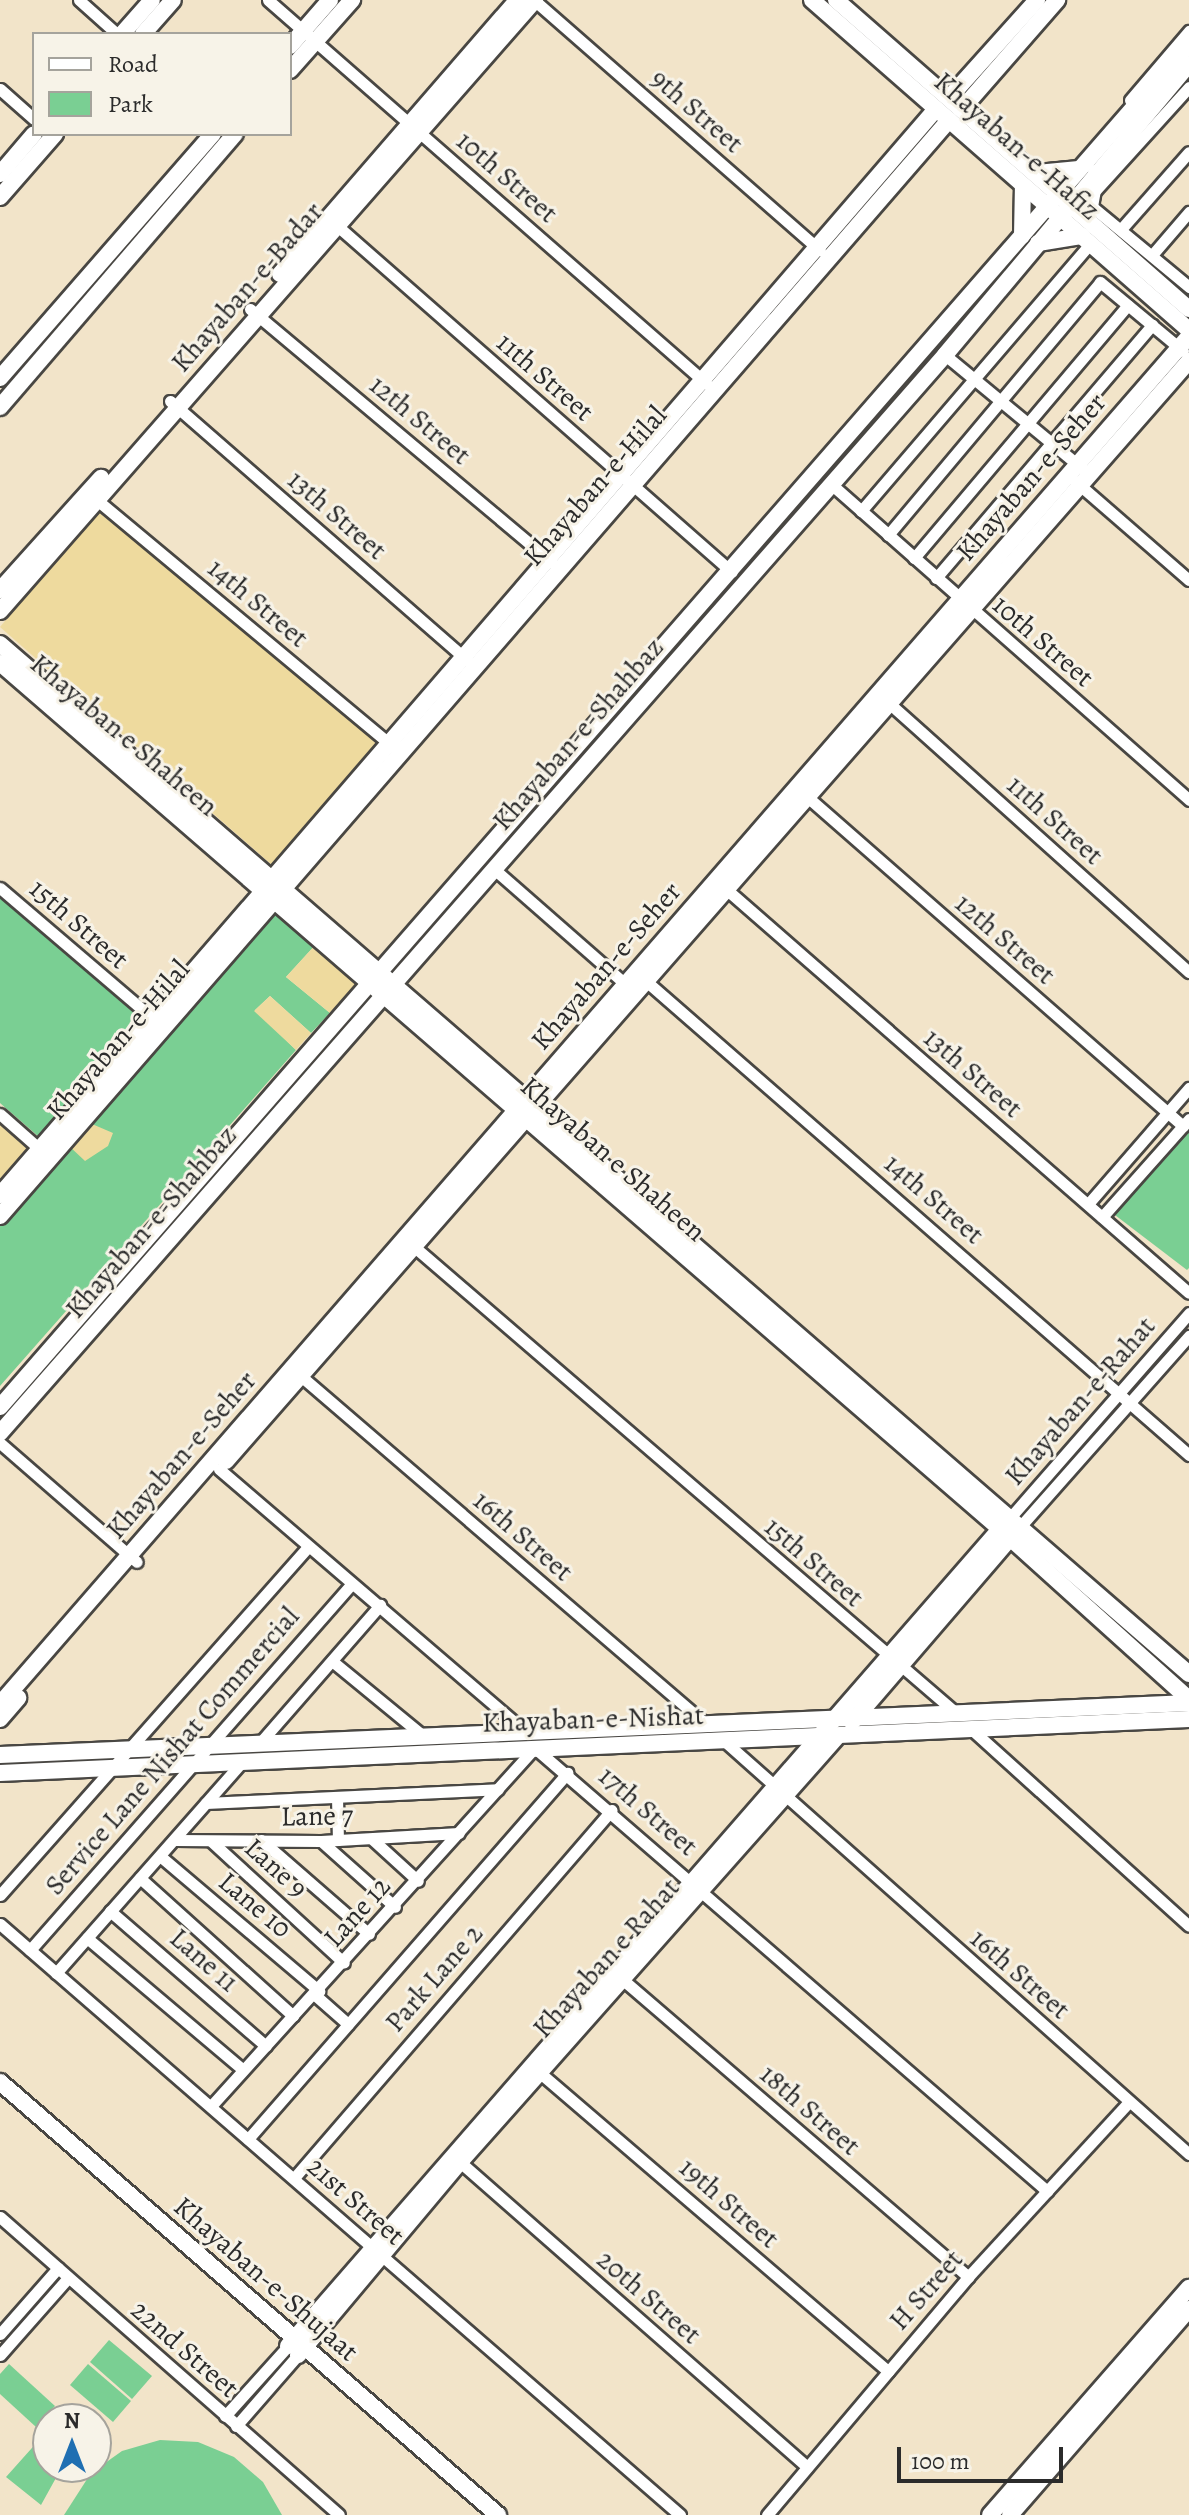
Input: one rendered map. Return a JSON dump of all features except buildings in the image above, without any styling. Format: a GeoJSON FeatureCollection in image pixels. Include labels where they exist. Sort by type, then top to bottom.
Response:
{"type":"FeatureCollection","features":[{"type":"Feature","properties":{"kind":"main road"},"geometry":{"type":"LineString","coordinates":[[121,32],[152,0]]}},
{"type":"Feature","properties":{"kind":"main road"},"geometry":{"type":"LineString","coordinates":[[145,32],[173,0]]}},
{"type":"Feature","properties":{"kind":"main road"},"geometry":{"type":"LineString","coordinates":[[292,66],[330,0]]}},
{"type":"Feature","properties":{"kind":"main road"},"geometry":{"type":"LineString","coordinates":[[292,45],[309,36],[352,0]]}},
{"type":"Feature","properties":{"kind":"main road","name":"Khayaban-e-Badar"},"geometry":{"type":"LineString","coordinates":[[414,128],[517,0]]}},
{"type":"Feature","properties":{"kind":"main road","name":"Khayaban-e-Badar"},"geometry":{"type":"LineString","coordinates":[[0,611],[92,496],[414,128],[534,0]]}},
{"type":"Feature","properties":{"kind":"main road","name":"Khayaban-e-Hafiz"},"geometry":{"type":"LineString","coordinates":[[812,0],[1066,197],[1091,205],[1144,254],[1189,309]]}},
{"type":"Feature","properties":{"kind":"main road","name":"Khayaban-e-Hafiz"},"geometry":{"type":"LineString","coordinates":[[836,0],[949,109],[1023,186],[1086,240],[1187,346]]}},
{"type":"Feature","properties":{"kind":"main road","name":"Khayaban-e-Hilal"},"geometry":{"type":"LineString","coordinates":[[0,1216],[45,1153],[393,747],[949,109],[1037,0]]}},
{"type":"Feature","properties":{"kind":"main road"},"geometry":{"type":"LineString","coordinates":[[949,109],[1057,0]]}},
{"type":"Feature","properties":{"kind":"main road","name":"Khayaban-e-Shahbaz"},"geometry":{"type":"LineString","coordinates":[[1066,197],[1074,170],[1189,44]]}},
{"type":"Feature","properties":{"kind":"main road","name":"Khayaban-e-Shahbaz"},"geometry":{"type":"LineString","coordinates":[[0,1407],[380,969],[1066,197],[1096,173],[1186,85],[1189,64]]}},
{"type":"Feature","properties":{"kind":"main road"},"geometry":{"type":"LineString","coordinates":[[0,174],[32,136]]}},
{"type":"Feature","properties":{"kind":"main road"},"geometry":{"type":"LineString","coordinates":[[0,197],[52,136]]}},
{"type":"Feature","properties":{"kind":"main road"},"geometry":{"type":"LineString","coordinates":[[0,378],[211,136]]}},
{"type":"Feature","properties":{"kind":"main road"},"geometry":{"type":"LineString","coordinates":[[0,407],[233,136]]}},
{"type":"Feature","properties":{"kind":"main road"},"geometry":{"type":"LineString","coordinates":[[1037,173],[1074,170]]}},
{"type":"Feature","properties":{"kind":"main road"},"geometry":{"type":"LineString","coordinates":[[1091,205],[1096,173]]}},
{"type":"Feature","properties":{"kind":"main road"},"geometry":{"type":"LineString","coordinates":[[1023,186],[1030,240],[1086,240]]}},
{"type":"Feature","properties":{"kind":"main road","name":"Khayaban-e-Shahbaz"},"geometry":{"type":"LineString","coordinates":[[0,1433],[945,355],[1030,240]]}},
{"type":"Feature","properties":{"kind":"main road","name":"Khayaban-e-Seher"},"geometry":{"type":"LineString","coordinates":[[636,986],[1187,346]]}},
{"type":"Feature","properties":{"kind":"main road","name":"Khayaban-e-Badar"},"geometry":{"type":"LineString","coordinates":[[0,590],[92,496]]}},
{"type":"Feature","properties":{"kind":"main road","name":"Khayaban-e-Seher"},"geometry":{"type":"LineString","coordinates":[[0,1704],[133,1558],[526,1109],[726,889],[802,792],[889,703],[965,604]]}},
{"type":"Feature","properties":{"kind":"main road","name":"Khayaban e Shaheen"},"geometry":{"type":"LineString","coordinates":[[0,644],[52,698],[274,888],[380,969],[389,989],[1009,1529],[1189,1674]]}},
{"type":"Feature","properties":{"kind":"main road","name":"Khayaban e Shaheen"},"geometry":{"type":"LineString","coordinates":[[0,663],[52,698]]}},
{"type":"Feature","properties":{"kind":"main road","name":"Khayaban e Shaheen"},"geometry":{"type":"LineString","coordinates":[[274,888],[368,983],[389,989]]}},
{"type":"Feature","properties":{"kind":"main road"},"geometry":{"type":"LineString","coordinates":[[0,1195],[45,1153]]}},
{"type":"Feature","properties":{"kind":"main road","name":"Khayaban-e-Seher"},"geometry":{"type":"LineString","coordinates":[[0,1719],[133,1558],[219,1469],[296,1372]]}},
{"type":"Feature","properties":{"kind":"main road","name":"Khayaban e Shaheen"},"geometry":{"type":"LineString","coordinates":[[1009,1529],[1189,1701]]}},
{"type":"Feature","properties":{"kind":"main road","name":"Khayaban e Rahat"},"geometry":{"type":"LineString","coordinates":[[297,2347],[376,2250],[1009,1529]]}},
{"type":"Feature","properties":{"kind":"main road","name":"Khayaban e Rahat"},"geometry":{"type":"LineString","coordinates":[[834,1730],[855,1719],[894,1663]]}},
{"type":"Feature","properties":{"kind":"main road"},"geometry":{"type":"LineString","coordinates":[[855,1719],[1189,1701]]}},
{"type":"Feature","properties":{"kind":"main road","name":"Khayaban-e-Nishat"},"geometry":{"type":"LineString","coordinates":[[0,1755],[706,1723],[834,1730],[971,1729],[1189,1719]]}},
{"type":"Feature","properties":{"kind":"main road","name":"Khayaban-e-Nishat"},"geometry":{"type":"LineString","coordinates":[[0,1773],[723,1740],[834,1730]]}},
{"type":"Feature","properties":{"kind":"main road","name":"Khayaban e Rahat"},"geometry":{"type":"LineString","coordinates":[[376,2250],[460,2162],[622,1979],[697,1884]]}},
{"type":"Feature","properties":{"kind":"main road","name":"Khayaban-e-Shujaat"},"geometry":{"type":"LineString","coordinates":[[0,2082],[482,2515]]}},
{"type":"Feature","properties":{"kind":"main road","name":"Khayaban-e-Shujaat"},"geometry":{"type":"LineString","coordinates":[[0,2096],[498,2515]]}},
{"type":"Feature","properties":{"kind":"main road"},"geometry":{"type":"LineString","coordinates":[[990,2515],[1189,2288]]}},
{"type":"Feature","properties":{"kind":"main road"},"geometry":{"type":"LineString","coordinates":[[1010,2515],[1189,2309]]}},
{"type":"Feature","properties":{"kind":"street"},"geometry":{"type":"LineString","coordinates":[[79,0],[117,32]]}},
{"type":"Feature","properties":{"kind":"street","name":"10th Street"},"geometry":{"type":"LineString","coordinates":[[268,0],[708,385]]}},
{"type":"Feature","properties":{"kind":"street","name":"9th Street"},"geometry":{"type":"LineString","coordinates":[[534,0],[823,252]]}},
{"type":"Feature","properties":{"kind":"street"},"geometry":{"type":"LineString","coordinates":[[1074,170],[1189,31]]}},
{"type":"Feature","properties":{"kind":"street"},"geometry":{"type":"LineString","coordinates":[[1186,85],[1091,205],[1122,228],[1144,254],[1184,283],[1189,267]]}},
{"type":"Feature","properties":{"kind":"street"},"geometry":{"type":"LineString","coordinates":[[0,89],[32,117]]}},
{"type":"Feature","properties":{"kind":"street"},"geometry":{"type":"LineString","coordinates":[[1122,228],[1189,153]]}},
{"type":"Feature","properties":{"kind":"street"},"geometry":{"type":"LineString","coordinates":[[1144,254],[1189,212]]}},
{"type":"Feature","properties":{"kind":"street","name":"11th Street"},"geometry":{"type":"LineString","coordinates":[[332,222],[732,572]]}},
{"type":"Feature","properties":{"kind":"street"},"geometry":{"type":"LineString","coordinates":[[861,511],[977,381],[1086,240]]}},
{"type":"Feature","properties":{"kind":"street"},"geometry":{"type":"LineString","coordinates":[[888,535],[1100,282],[1152,325],[1187,346]]}},
{"type":"Feature","properties":{"kind":"street"},"geometry":{"type":"LineString","coordinates":[[914,558],[1128,305]]}},
{"type":"Feature","properties":{"kind":"street","name":"12th Street"},"geometry":{"type":"LineString","coordinates":[[254,312],[553,563]]}},
{"type":"Feature","properties":{"kind":"street"},"geometry":{"type":"LineString","coordinates":[[936,578],[1152,325]]}},
{"type":"Feature","properties":{"kind":"street"},"geometry":{"type":"LineString","coordinates":[[945,355],[1050,443],[1079,475],[1189,580]]}},
{"type":"Feature","properties":{"kind":"street","name":"13th Street"},"geometry":{"type":"LineString","coordinates":[[173,404],[468,661]]}},
{"type":"Feature","properties":{"kind":"street","name":"10th Street"},"geometry":{"type":"LineString","coordinates":[[831,484],[1189,800]]}},
{"type":"Feature","properties":{"kind":"street","name":"14th Street"},"geometry":{"type":"LineString","coordinates":[[92,496],[393,747]]}},
{"type":"Feature","properties":{"kind":"street","name":"11th Street"},"geometry":{"type":"LineString","coordinates":[[889,703],[1189,972]]}},
{"type":"Feature","properties":{"kind":"street","name":"12th Street"},"geometry":{"type":"LineString","coordinates":[[802,792],[1167,1113],[1186,1122]]}},
{"type":"Feature","properties":{"kind":"street","name":"14th Street"},"geometry":{"type":"LineString","coordinates":[[494,869],[1118,1391],[1189,1455]]}},
{"type":"Feature","properties":{"kind":"street","name":"15th Street"},"geometry":{"type":"LineString","coordinates":[[0,888],[158,1024]]}},
{"type":"Feature","properties":{"kind":"street","name":"13th Street"},"geometry":{"type":"LineString","coordinates":[[726,889],[1189,1293]]}},
{"type":"Feature","properties":{"kind":"street"},"geometry":{"type":"LineString","coordinates":[[1088,1204],[1189,1088]]}},
{"type":"Feature","properties":{"kind":"street"},"geometry":{"type":"LineString","coordinates":[[0,1114],[45,1153]]}},
{"type":"Feature","properties":{"kind":"street"},"geometry":{"type":"LineString","coordinates":[[1102,1217],[1186,1122]]}},
{"type":"Feature","properties":{"kind":"street","name":"15th Street"},"geometry":{"type":"LineString","coordinates":[[409,1242],[894,1663],[956,1713],[1189,1926]]}},
{"type":"Feature","properties":{"kind":"street","name":"Khayaban-e-Rahat"},"geometry":{"type":"LineString","coordinates":[[1009,1529],[1118,1391],[1189,1313]]}},
{"type":"Feature","properties":{"kind":"street","name":"Khayaban-e-Rahat"},"geometry":{"type":"LineString","coordinates":[[1009,1529],[1131,1403],[1189,1336]]}},
{"type":"Feature","properties":{"kind":"street","name":"16th Street"},"geometry":{"type":"LineString","coordinates":[[296,1372],[706,1723],[779,1792],[1189,2154]]}},
{"type":"Feature","properties":{"kind":"street"},"geometry":{"type":"LineString","coordinates":[[0,1443],[133,1558]]}},
{"type":"Feature","properties":{"kind":"street","name":"17th Street"},"geometry":{"type":"LineString","coordinates":[[219,1469],[351,1585],[380,1605],[525,1729],[535,1748],[612,1810],[1047,2191]]}},
{"type":"Feature","properties":{"kind":"street"},"geometry":{"type":"LineString","coordinates":[[0,1895],[308,1547]]}},
{"type":"Feature","properties":{"kind":"street","name":"Service Lane Nishat Commercial"},"geometry":{"type":"LineString","coordinates":[[30,1950],[351,1585]]}},
{"type":"Feature","properties":{"kind":"street"},"geometry":{"type":"LineString","coordinates":[[56,1973],[380,1605]]}},
{"type":"Feature","properties":{"kind":"street"},"geometry":{"type":"LineString","coordinates":[[332,1661],[422,1735]]}},
{"type":"Feature","properties":{"kind":"street","name":"Lane 12"},"geometry":{"type":"LineString","coordinates":[[211,2106],[395,1907],[535,1748]]}},
{"type":"Feature","properties":{"kind":"street"},"geometry":{"type":"LineString","coordinates":[[248,2139],[567,1773]]}},
{"type":"Feature","properties":{"kind":"street"},"geometry":{"type":"LineString","coordinates":[[206,1803],[498,1789]]}},
{"type":"Feature","properties":{"kind":"street"},"geometry":{"type":"LineString","coordinates":[[337,1797],[338,1840]]}},
{"type":"Feature","properties":{"kind":"street","name":"Park Lane 2"},"geometry":{"type":"LineString","coordinates":[[294,2178],[612,1810]]}},
{"type":"Feature","properties":{"kind":"street","name":"Lane 7"},"geometry":{"type":"LineString","coordinates":[[175,1840],[321,1841],[459,1833]]}},
{"type":"Feature","properties":{"kind":"street"},"geometry":{"type":"LineString","coordinates":[[372,1839],[418,1881]]}},
{"type":"Feature","properties":{"kind":"street"},"geometry":{"type":"LineString","coordinates":[[261,1840],[369,1934]]}},
{"type":"Feature","properties":{"kind":"street","name":"Lane 9"},"geometry":{"type":"LineString","coordinates":[[211,1841],[344,1963]]}},
{"type":"Feature","properties":{"kind":"street"},"geometry":{"type":"LineString","coordinates":[[321,1841],[395,1907]]}},
{"type":"Feature","properties":{"kind":"street","name":"Lane 10"},"geometry":{"type":"LineString","coordinates":[[160,1856],[317,1993],[348,2024]]}},
{"type":"Feature","properties":{"kind":"street"},"geometry":{"type":"LineString","coordinates":[[140,1878],[293,2016]]}},
{"type":"Feature","properties":{"kind":"street","name":"Lane 11"},"geometry":{"type":"LineString","coordinates":[[110,1911],[266,2046]]}},
{"type":"Feature","properties":{"kind":"street","name":"21st Street"},"geometry":{"type":"LineString","coordinates":[[0,1924],[680,2515]]}},
{"type":"Feature","properties":{"kind":"street"},"geometry":{"type":"LineString","coordinates":[[87,1938],[243,2070]]}},
{"type":"Feature","properties":{"kind":"street","name":"18th Street"},"geometry":{"type":"LineString","coordinates":[[622,1979],[968,2277]]}},
{"type":"Feature","properties":{"kind":"street","name":"19th Street"},"geometry":{"type":"LineString","coordinates":[[539,2072],[888,2371]]}},
{"type":"Feature","properties":{"kind":"street","name":"H Street"},"geometry":{"type":"LineString","coordinates":[[767,2515],[968,2277],[1129,2102]]}},
{"type":"Feature","properties":{"kind":"street","name":"20th Street"},"geometry":{"type":"LineString","coordinates":[[460,2162],[807,2467]]}},
{"type":"Feature","properties":{"kind":"street","name":"22nd Street"},"geometry":{"type":"LineString","coordinates":[[0,2217],[339,2515]]}},
{"type":"Feature","properties":{"kind":"street"},"geometry":{"type":"LineString","coordinates":[[0,2334],[58,2268]]}},
{"type":"Feature","properties":{"kind":"street"},"geometry":{"type":"LineString","coordinates":[[0,2355],[68,2278]]}},
{"type":"Feature","properties":{"kind":"street","name":"Khayaban e Rahat"},"geometry":{"type":"LineString","coordinates":[[225,2416],[297,2347]]}},
{"type":"Feature","properties":{"kind":"street","name":"Khayaban e Rahat"},"geometry":{"type":"LineString","coordinates":[[236,2426],[297,2347]]}},
{"type":"Feature","properties":{"kind":"green space"},"geometry":{"type":"Polygon","coordinates":[[[0,893],[148,1019],[39,1137],[0,1103],[0,893]]]}},
{"type":"Feature","properties":{"kind":"green space"},"geometry":{"type":"Polygon","coordinates":[[[277,903],[318,942],[286,977],[330,1013],[311,1033],[270,996],[255,1010],[296,1050],[0,1386],[0,1224],[92,1124],[92,1113],[277,903]]]}},
{"type":"Feature","properties":{"kind":"green space"},"geometry":{"type":"Polygon","coordinates":[[[1189,1126],[1189,1268],[1187,1270],[1111,1212],[1189,1126]]]}},
{"type":"Feature","properties":{"kind":"green space"},"geometry":{"type":"Polygon","coordinates":[[[109,2340],[152,2376],[132,2399],[90,2362],[109,2340]]]}},
{"type":"Feature","properties":{"kind":"green space"},"geometry":{"type":"Polygon","coordinates":[[[9,2364],[52,2403],[32,2403],[32,2423],[0,2394],[0,2374],[9,2364]]]}},
{"type":"Feature","properties":{"kind":"green space"},"geometry":{"type":"Polygon","coordinates":[[[88,2364],[131,2401],[113,2422],[112,2403],[91,2403],[70,2385],[88,2364]]]}},
{"type":"Feature","properties":{"kind":"green space"},"geometry":{"type":"Polygon","coordinates":[[[160,2440],[198,2442],[234,2457],[263,2482],[282,2515],[64,2515],[85,2483],[112,2483],[112,2458],[122,2451],[160,2440]]]}},
{"type":"Feature","properties":{"kind":"green space"},"geometry":{"type":"Polygon","coordinates":[[[32,2448],[32,2483],[53,2483],[41,2505],[6,2477],[32,2448]]]}},
{"type":"Feature","properties":{"kind":"sand"},"geometry":{"type":"Polygon","coordinates":[[[96,510],[378,741],[273,866],[0,627],[96,510]]]}},
{"type":"Feature","properties":{"kind":"sand"},"geometry":{"type":"Polygon","coordinates":[[[318,942],[360,980],[330,1013],[286,977],[318,942]]]}},
{"type":"Feature","properties":{"kind":"sand"},"geometry":{"type":"Polygon","coordinates":[[[270,996],[311,1033],[296,1050],[254,1011],[270,996]]]}},
{"type":"Feature","properties":{"kind":"sand"},"geometry":{"type":"Polygon","coordinates":[[[92,1115],[92,1124],[113,1133],[108,1146],[85,1161],[68,1145],[92,1115]]]}},
{"type":"Feature","properties":{"kind":"sand"},"geometry":{"type":"Polygon","coordinates":[[[0,1118],[36,1149],[0,1189],[0,1118]]]}}]}
